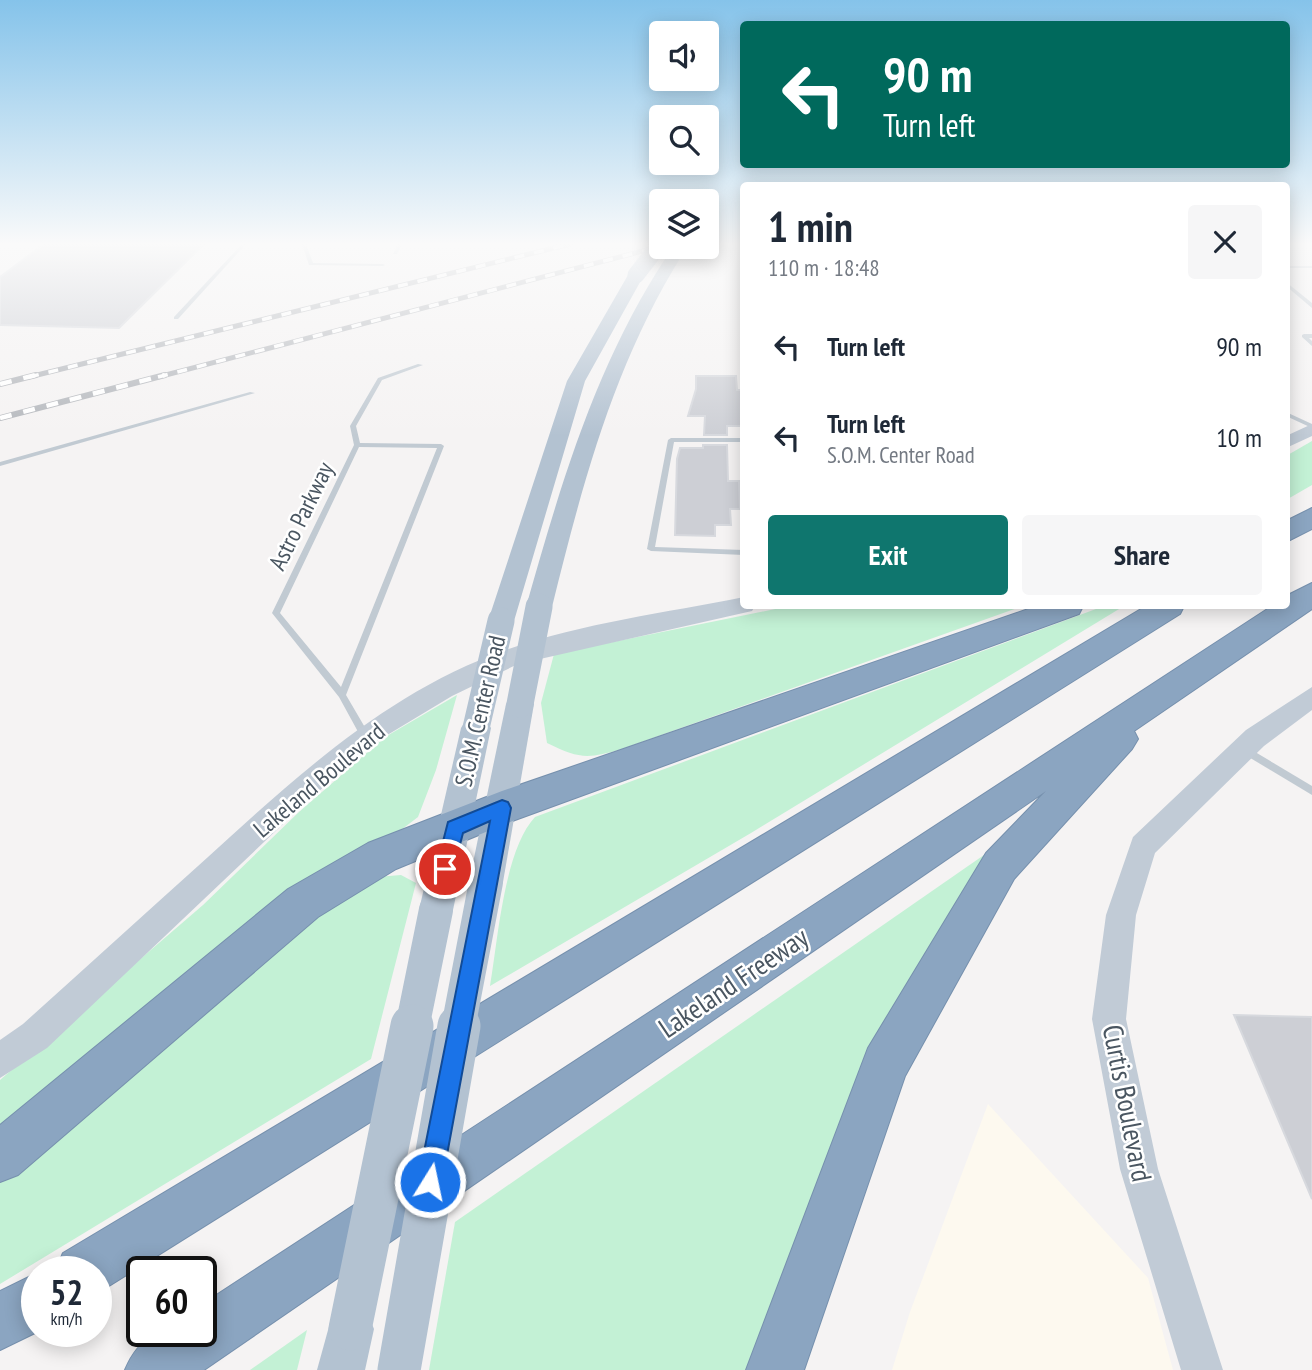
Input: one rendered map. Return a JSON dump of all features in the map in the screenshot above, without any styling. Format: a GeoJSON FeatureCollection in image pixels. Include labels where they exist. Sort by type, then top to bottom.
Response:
{"type":"FeatureCollection","features":[{"type":"Feature","properties":{"kind":"highway"},"geometry":{"type":"LineString","coordinates":[[1290,512],[1312,504]]}},
{"type":"Feature","properties":{"kind":"highway"},"geometry":{"type":"LineString","coordinates":[[1290,531],[1312,517]]}},
{"type":"Feature","properties":{"kind":"highway","name":"Lakeland Freeway"},"geometry":{"type":"LineString","coordinates":[[1290,609],[1312,594]]}},
{"type":"Feature","properties":{"kind":"highway"},"geometry":{"type":"LineString","coordinates":[[0,1157],[303,903],[382,856],[502,808],[1060,609]]}},
{"type":"Feature","properties":{"kind":"highway"},"geometry":{"type":"LineString","coordinates":[[108,1256],[1164,609]]}},
{"type":"Feature","properties":{"kind":"highway","name":"Lakeland Freeway"},"geometry":{"type":"LineString","coordinates":[[154,1370],[1290,609]]}},
{"type":"Feature","properties":{"kind":"highway"},"geometry":{"type":"LineString","coordinates":[[775,1370],[885,1065],[1000,866],[1161,696]]}},
{"type":"Feature","properties":{"kind":"highway"},"geometry":{"type":"LineString","coordinates":[[0,1322],[21,1310]]}},
{"type":"Feature","properties":{"kind":"main road","name":"S.O.M. Center Road"},"geometry":{"type":"LineString","coordinates":[[341,1370],[436,910],[501,621],[576,381],[617,308]]}},
{"type":"Feature","properties":{"kind":"main road","name":"S.O.M. Center Road"},"geometry":{"type":"LineString","coordinates":[[399,1370],[434,1155],[539,607],[570,491],[597,408],[618,355],[642,308]]}},
{"type":"Feature","properties":{"kind":"street"},"geometry":{"type":"LineString","coordinates":[[1290,441],[1312,428]]}},
{"type":"Feature","properties":{"kind":"street","name":"Lakeland Boulevard"},"geometry":{"type":"LineString","coordinates":[[0,1061],[35,1036],[292,798],[365,736],[443,690],[512,657],[586,638],[740,606]]}},
{"type":"Feature","properties":{"kind":"street","name":"Curtis Boulevard"},"geometry":{"type":"LineString","coordinates":[[1202,1370],[1139,1169],[1109,1019],[1121,915],[1143,846],[1244,750],[1312,697]]}},
{"type":"Feature","properties":{"kind":"lane"},"geometry":{"type":"LineString","coordinates":[[176,318],[185,308]]}},
{"type":"Feature","properties":{"kind":"lane"},"geometry":{"type":"LineString","coordinates":[[1312,336],[1304,337],[1312,344]]}},
{"type":"Feature","properties":{"kind":"lane","name":"Astro Parkway"},"geometry":{"type":"LineString","coordinates":[[342,695],[276,613],[357,445],[353,426],[380,379],[420,365]]}},
{"type":"Feature","properties":{"kind":"lane"},"geometry":{"type":"LineString","coordinates":[[0,464],[252,393]]}},
{"type":"Feature","properties":{"kind":"lane"},"geometry":{"type":"LineString","coordinates":[[1290,416],[1312,428]]}},
{"type":"Feature","properties":{"kind":"lane"},"geometry":{"type":"LineString","coordinates":[[740,440],[671,440],[651,549],[740,553]]}},
{"type":"Feature","properties":{"kind":"lane"},"geometry":{"type":"LineString","coordinates":[[357,445],[441,446],[342,695],[365,736]]}},
{"type":"Feature","properties":{"kind":"lane"},"geometry":{"type":"LineString","coordinates":[[1244,750],[1312,791]]}},
{"type":"Feature","properties":{"kind":"shaded area"},"geometry":{"type":"Polygon","coordinates":[[[988,1104],[1148,1278],[1173,1370],[892,1370],[910,1312],[988,1104]]]}},
{"type":"Feature","properties":{"kind":"green space"},"geometry":{"type":"Polygon","coordinates":[[[1312,441],[1312,485],[1290,498],[1290,454],[1312,441]]]}},
{"type":"Feature","properties":{"kind":"green space"},"geometry":{"type":"Polygon","coordinates":[[[775,609],[1015,609],[622,749],[592,756],[576,755],[547,743],[541,703],[554,654],[775,609]]]}},
{"type":"Feature","properties":{"kind":"green space"},"geometry":{"type":"Polygon","coordinates":[[[1096,609],[1119,609],[751,833],[490,986],[509,873],[524,832],[535,817],[1096,609]]]}},
{"type":"Feature","properties":{"kind":"green space"},"geometry":{"type":"Polygon","coordinates":[[[457,695],[436,770],[418,817],[0,1136],[0,1080],[203,905],[299,812],[385,737],[457,695]]]}},
{"type":"Feature","properties":{"kind":"green space"},"geometry":{"type":"Polygon","coordinates":[[[1007,839],[755,1370],[429,1370],[455,1222],[1007,839]]]}},
{"type":"Feature","properties":{"kind":"green space"},"geometry":{"type":"Polygon","coordinates":[[[401,875],[416,883],[371,1059],[46,1256],[21,1256],[21,1271],[0,1284],[0,1183],[204,1003],[248,958],[377,877],[401,875]]]}},
{"type":"Feature","properties":{"kind":"green space"},"geometry":{"type":"Polygon","coordinates":[[[307,1330],[297,1370],[250,1370],[307,1330]]]}},
{"type":"Feature","properties":{"kind":"building"},"geometry":{"type":"Polygon","coordinates":[[[0,308],[139,308],[119,328],[0,325],[0,308]]]}},
{"type":"Feature","properties":{"kind":"building"},"geometry":{"type":"Polygon","coordinates":[[[696,376],[736,376],[737,390],[740,390],[740,426],[727,426],[727,435],[704,435],[705,416],[688,416],[696,389],[696,376]]]}},
{"type":"Feature","properties":{"kind":"building"},"geometry":{"type":"Polygon","coordinates":[[[703,445],[727,445],[728,481],[739,481],[740,509],[730,509],[731,525],[715,525],[715,536],[675,535],[677,459],[680,448],[703,448],[703,445]]]}},
{"type":"Feature","properties":{"kind":"building"},"geometry":{"type":"Polygon","coordinates":[[[1234,1015],[1312,1017],[1312,1199],[1234,1015]]]}},
{"type":"Feature","properties":{"kind":"railway"},"geometry":{"type":"LineString","coordinates":[[29,377],[310,308]]}},
{"type":"Feature","properties":{"kind":"railway"},"geometry":{"type":"LineString","coordinates":[[158,377],[424,308]]}},
{"type":"Feature","properties":{"kind":"railway"},"geometry":{"type":"LineString","coordinates":[[0,384],[36,375]]}},
{"type":"Feature","properties":{"kind":"railway"},"geometry":{"type":"LineString","coordinates":[[0,418],[165,375]]}},
{"type":"Feature","properties":{"kind":"route"},"geometry":{"type":"LineString","coordinates":[[430,1182],[479,914],[502,808],[455,828],[445,869]]}}]}
